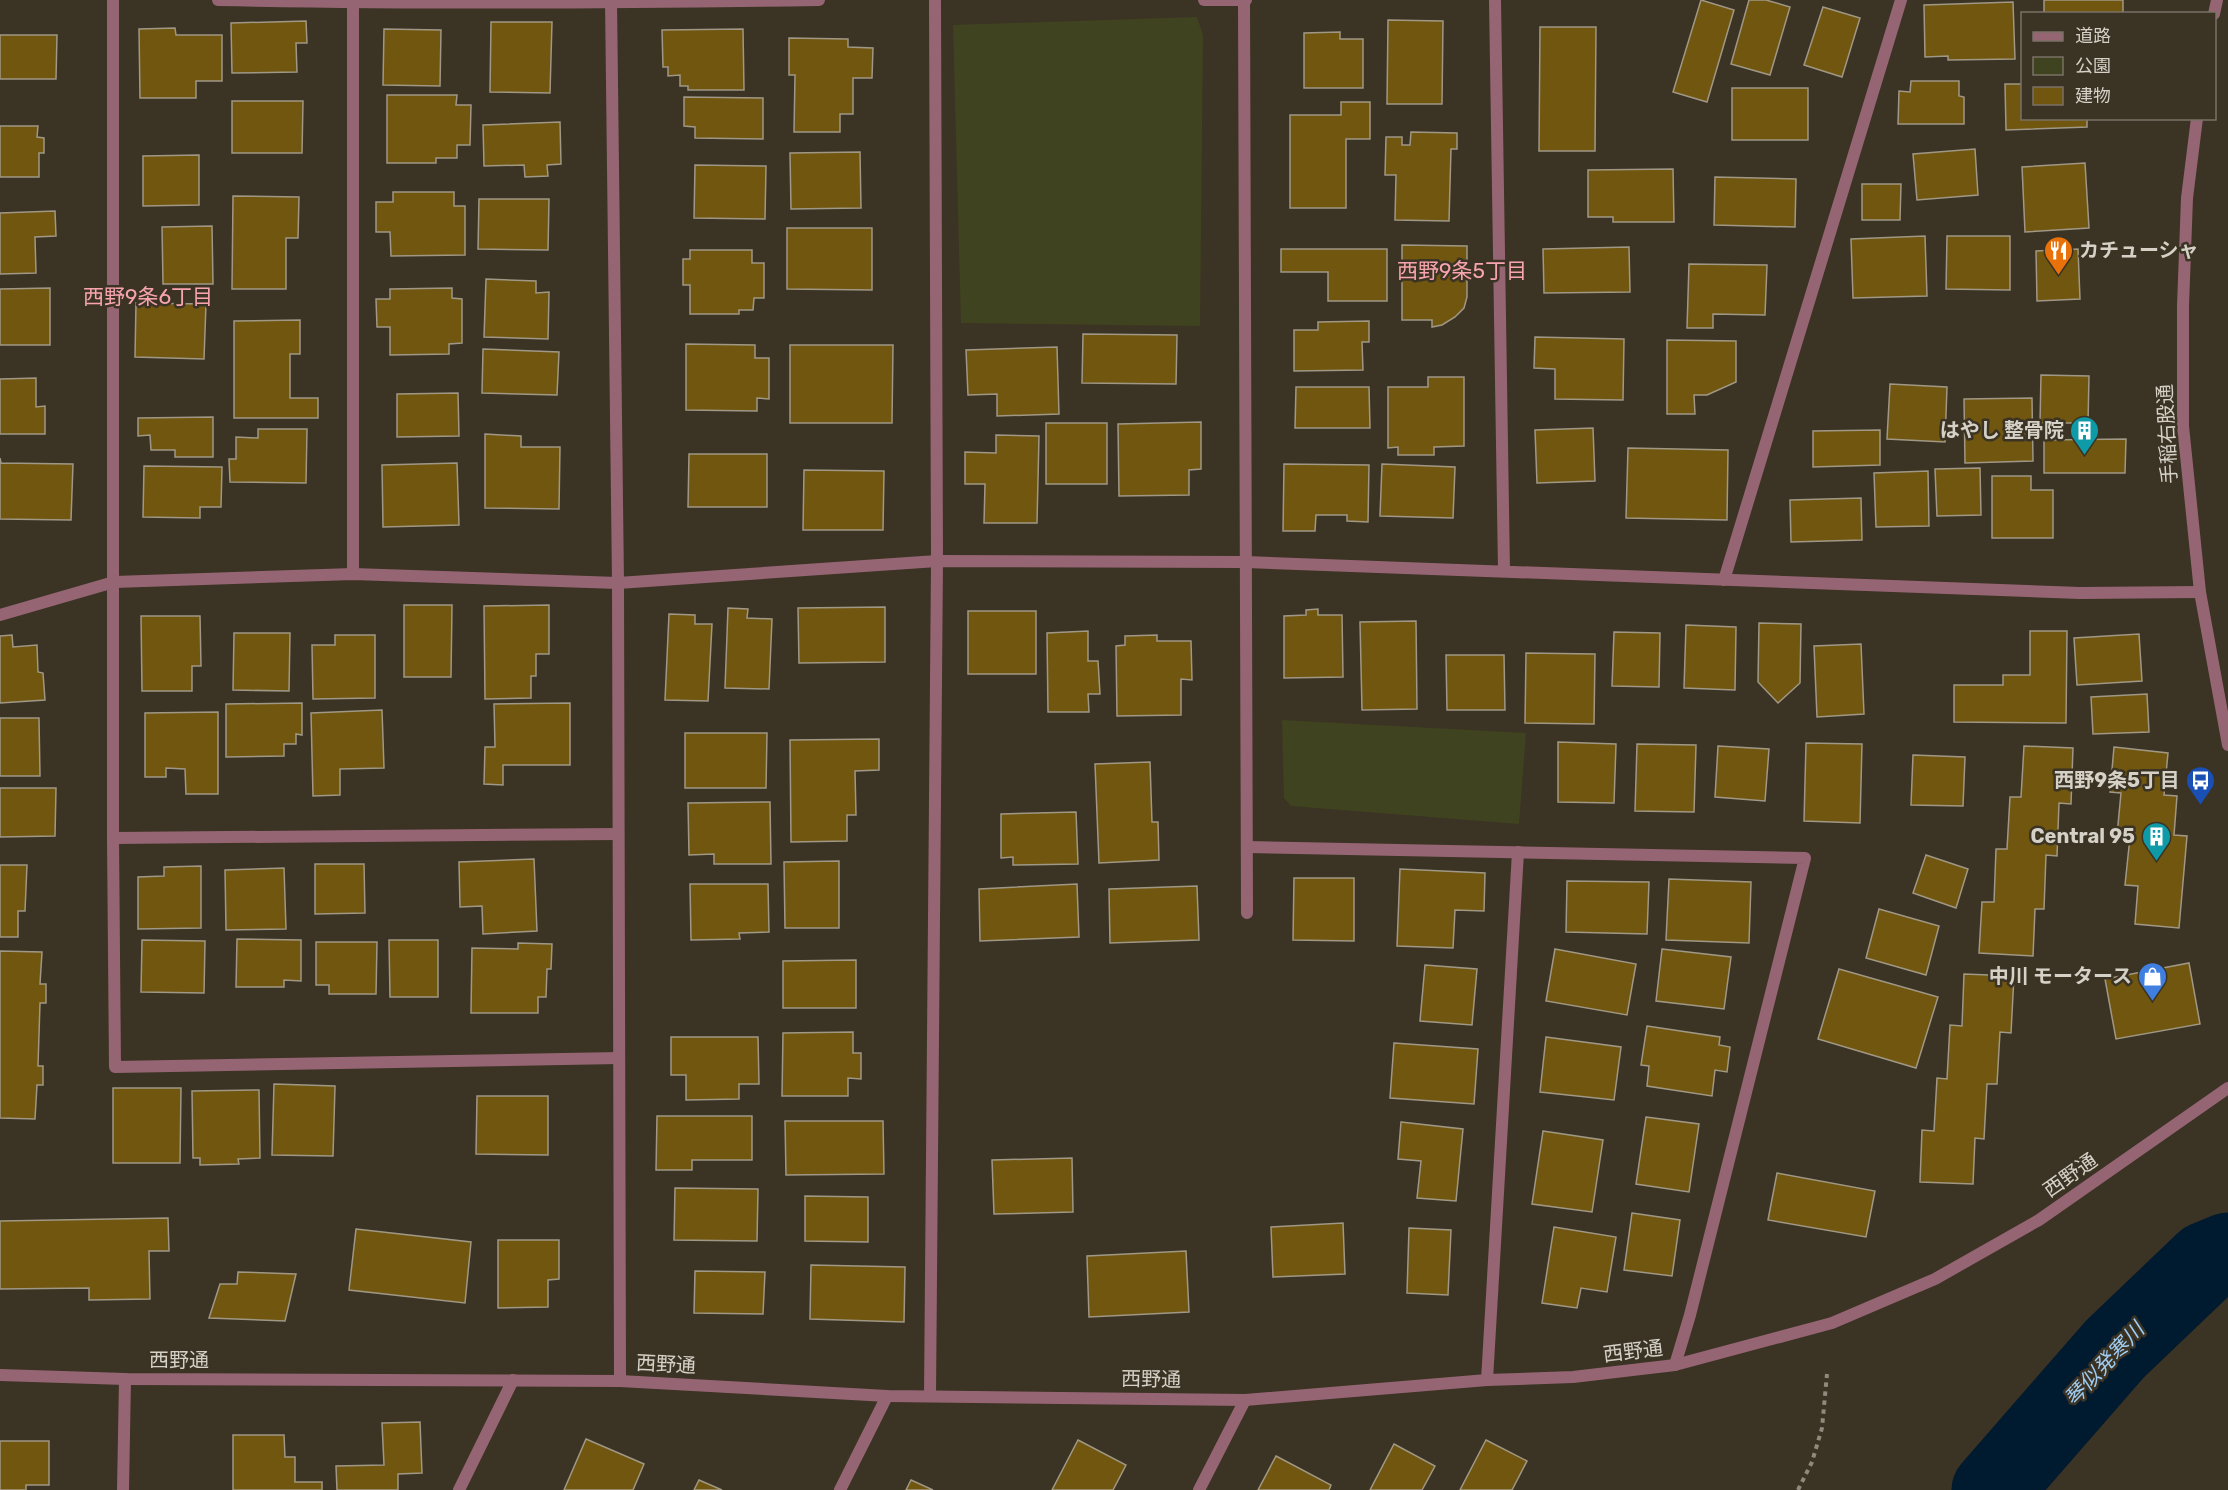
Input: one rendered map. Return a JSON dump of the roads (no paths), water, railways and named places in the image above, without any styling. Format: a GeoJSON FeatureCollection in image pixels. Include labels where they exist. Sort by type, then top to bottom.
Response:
{"type":"FeatureCollection","features":[{"type":"Feature","properties":{"kind":"street"},"geometry":{"type":"LineString","coordinates":[[113,0],[113,838],[116,1067],[619,1058]]}},
{"type":"Feature","properties":{"kind":"street"},"geometry":{"type":"LineString","coordinates":[[218,0],[819,0]]}},
{"type":"Feature","properties":{"kind":"street"},"geometry":{"type":"LineString","coordinates":[[930,1396],[937,561],[935,0]]}},
{"type":"Feature","properties":{"kind":"street"},"geometry":{"type":"LineString","coordinates":[[1204,0],[1245,0],[1247,913]]}},
{"type":"Feature","properties":{"kind":"street"},"geometry":{"type":"LineString","coordinates":[[1495,0],[1504,571]]}},
{"type":"Feature","properties":{"kind":"street"},"geometry":{"type":"LineString","coordinates":[[1724,580],[1900,0]]}},
{"type":"Feature","properties":{"kind":"street"},"geometry":{"type":"LineString","coordinates":[[353,1],[353,574]]}},
{"type":"Feature","properties":{"kind":"street"},"geometry":{"type":"LineString","coordinates":[[611,1],[618,583],[620,1381]]}},
{"type":"Feature","properties":{"kind":"street","name":"手稲右股通"},"geometry":{"type":"LineString","coordinates":[[2197,120],[2187,198],[2183,306],[2183,426],[2200,592],[2228,745]]}},
{"type":"Feature","properties":{"kind":"street"},"geometry":{"type":"LineString","coordinates":[[0,615],[114,582],[353,574],[618,583],[937,561],[1246,562],[2080,593],[2200,592]]}},
{"type":"Feature","properties":{"kind":"street"},"geometry":{"type":"LineString","coordinates":[[113,838],[618,834]]}},
{"type":"Feature","properties":{"kind":"street"},"geometry":{"type":"LineString","coordinates":[[1246,847],[1805,858],[1690,1315],[1675,1365]]}},
{"type":"Feature","properties":{"kind":"street"},"geometry":{"type":"LineString","coordinates":[[1487,1380],[1518,852]]}},
{"type":"Feature","properties":{"kind":"street","name":"西野通"},"geometry":{"type":"LineString","coordinates":[[0,1375],[125,1379],[620,1381],[887,1395],[1245,1400],[1487,1380],[1573,1377],[1675,1365],[1832,1323],[1935,1280],[2039,1220],[2228,1088]]}},
{"type":"Feature","properties":{"kind":"street"},"geometry":{"type":"LineString","coordinates":[[123,1490],[125,1379]]}},
{"type":"Feature","properties":{"kind":"street"},"geometry":{"type":"LineString","coordinates":[[459,1490],[513,1380]]}},
{"type":"Feature","properties":{"kind":"street"},"geometry":{"type":"LineString","coordinates":[[840,1490],[887,1395]]}},
{"type":"Feature","properties":{"kind":"street"},"geometry":{"type":"LineString","coordinates":[[1199,1490],[1245,1400]]}},
{"type":"Feature","properties":{"kind":"waterway","name":"琴似発寒川"},"geometry":{"type":"LineString","coordinates":[[1992,1490],[2115,1349],[2206,1262],[2228,1253]]}},
{"type":"Feature","properties":{"kind":"place","name":"カチューシャ"},"geometry":{"type":"Point","coordinates":[2058,276]}},
{"type":"Feature","properties":{"kind":"place","name":"はやし 整骨院"},"geometry":{"type":"Point","coordinates":[2085,456]}},
{"type":"Feature","properties":{"kind":"place","name":"西野9条5丁目"},"geometry":{"type":"Point","coordinates":[2201,806]}},
{"type":"Feature","properties":{"kind":"place","name":"Central 95"},"geometry":{"type":"Point","coordinates":[2156,862]}},
{"type":"Feature","properties":{"kind":"place","name":"中川 モータース"},"geometry":{"type":"Point","coordinates":[2153,1002]}},
{"type":"Feature","properties":{"kind":"district","name":"西野9条5丁目"},"geometry":{"type":"Point","coordinates":[1462,270]}},
{"type":"Feature","properties":{"kind":"district","name":"西野9条6丁目"},"geometry":{"type":"Point","coordinates":[148,296]}}]}
